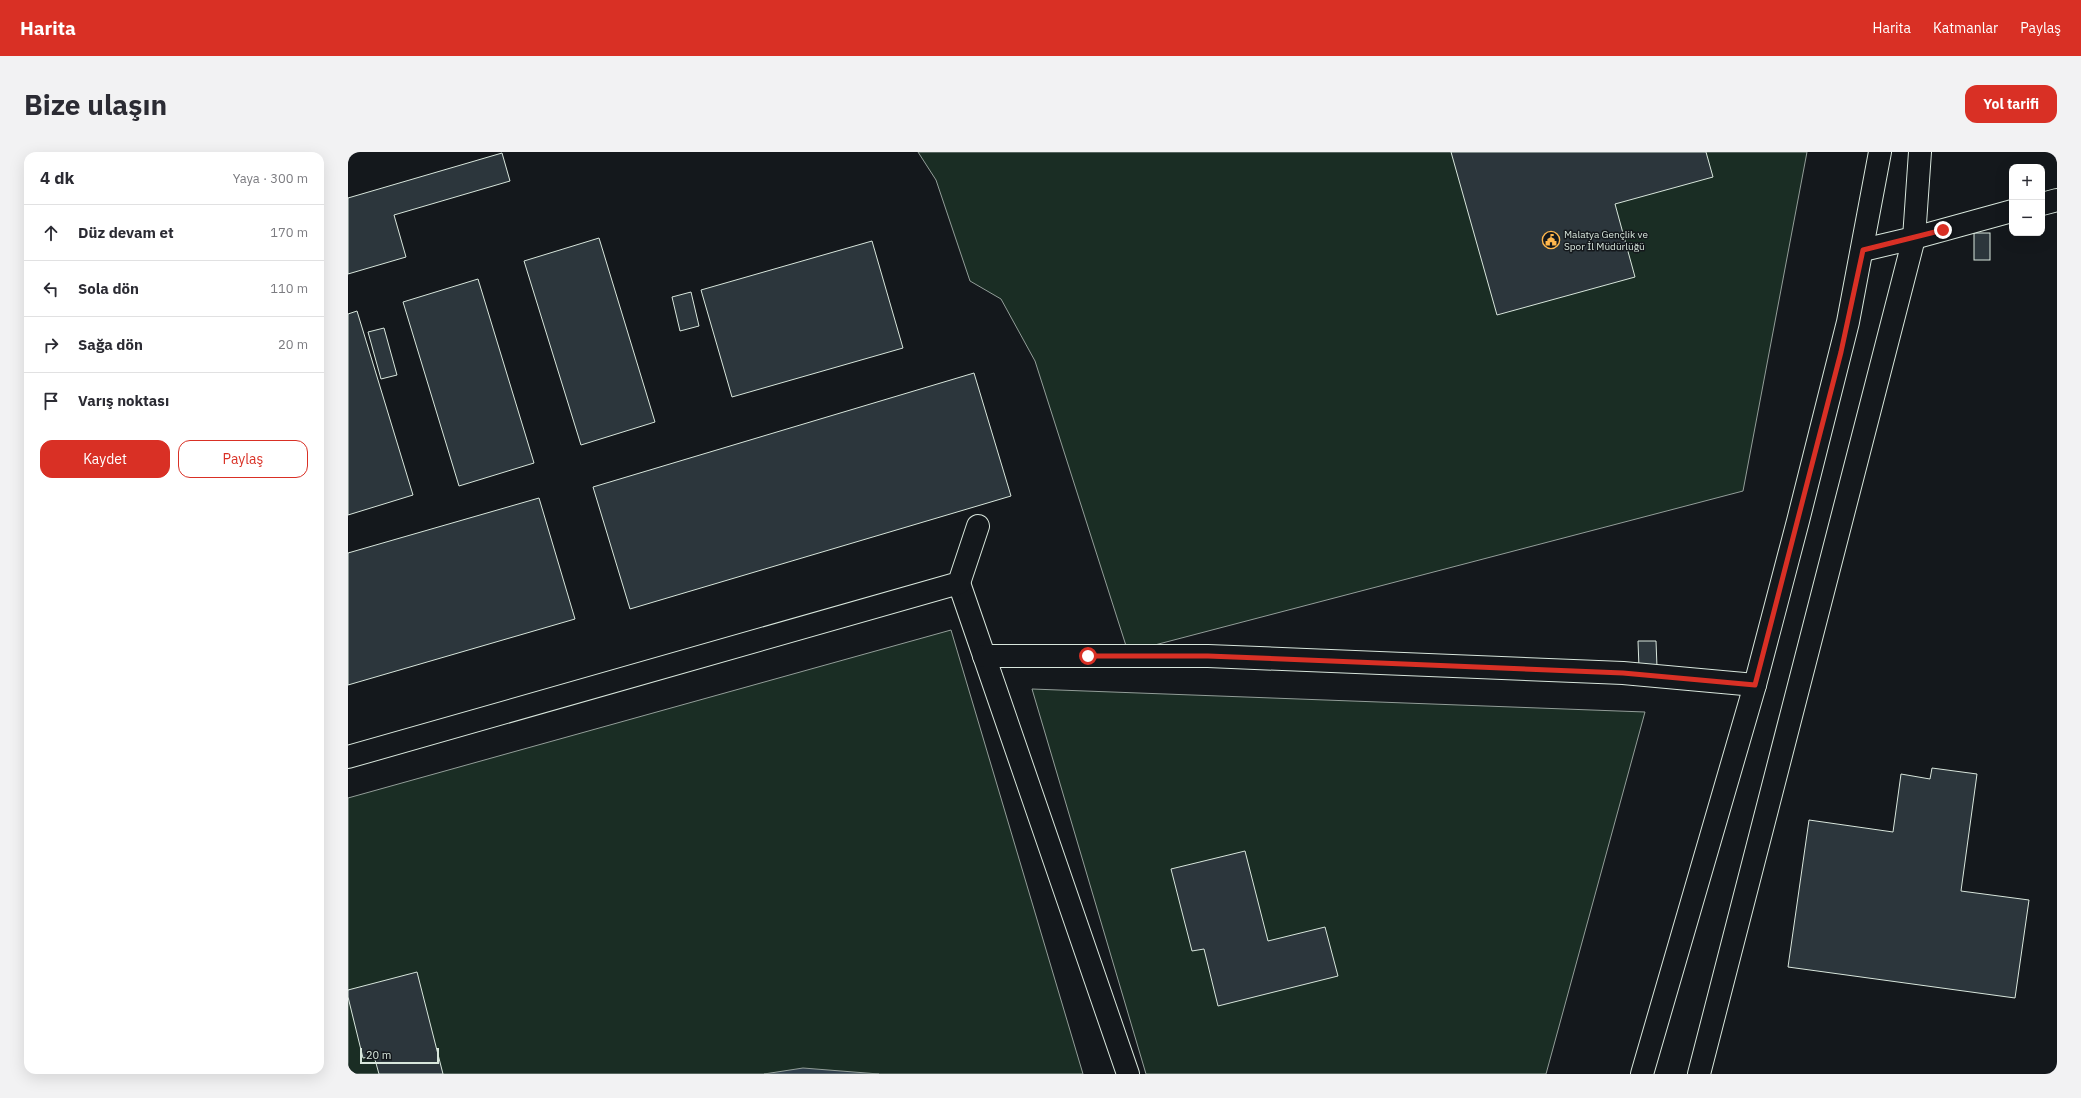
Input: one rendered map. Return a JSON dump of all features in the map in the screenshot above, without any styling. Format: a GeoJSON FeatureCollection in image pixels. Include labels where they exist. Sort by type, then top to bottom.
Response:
{"type":"FeatureCollection","features":[{"type":"Feature","properties":{"kind":"main road"},"geometry":{"type":"LineString","coordinates":[[1642,1074],[1755,685],[1841,352],[1863,250],[1880,152]]}},
{"type":"Feature","properties":{"kind":"main road"},"geometry":{"type":"LineString","coordinates":[[1699,1074],[1914,238],[1920,152]]}},
{"type":"Feature","properties":{"kind":"main road"},"geometry":{"type":"LineString","coordinates":[[2045,203],[2057,200]]}},
{"type":"Feature","properties":{"kind":"main road"},"geometry":{"type":"LineString","coordinates":[[1863,250],[2009,213]]}},
{"type":"Feature","properties":{"kind":"main road"},"geometry":{"type":"LineString","coordinates":[[978,526],[959,583],[1128,1074]]}},
{"type":"Feature","properties":{"kind":"main road"},"geometry":{"type":"LineString","coordinates":[[348,757],[959,583]]}},
{"type":"Feature","properties":{"kind":"main road"},"geometry":{"type":"LineString","coordinates":[[984,656],[1208,656],[1623,673],[1755,685]]}},
{"type":"Feature","properties":{"kind":"green space"},"geometry":{"type":"Polygon","coordinates":[[[918,152],[1807,152],[1743,491],[1128,652],[1035,361],[1001,299],[970,281],[936,180],[918,152]]]}},
{"type":"Feature","properties":{"kind":"green space"},"geometry":{"type":"Polygon","coordinates":[[[951,630],[1083,1074],[348,1074],[348,798],[951,630]]]}},
{"type":"Feature","properties":{"kind":"green space"},"geometry":{"type":"Polygon","coordinates":[[[1032,689],[1645,712],[1546,1074],[1146,1074],[1032,689]]]}},
{"type":"Feature","properties":{"kind":"water"},"geometry":{"type":"Polygon","coordinates":[[[803,1068],[879,1074],[764,1074],[803,1068]]]}},
{"type":"Feature","properties":{"kind":"building","name":"Malatya Gençlik ve Spor İl Müdürlüğü"},"geometry":{"type":"Polygon","coordinates":[[[1451,152],[1706,152],[1713,177],[1615,204],[1635,277],[1497,315],[1451,152]]]}},
{"type":"Feature","properties":{"kind":"building"},"geometry":{"type":"Polygon","coordinates":[[[502,153],[510,181],[394,215],[406,257],[348,274],[348,198],[502,153]]]}},
{"type":"Feature","properties":{"kind":"building"},"geometry":{"type":"Polygon","coordinates":[[[1974,233],[1990,233],[1990,260],[1974,260],[1974,233]]]}},
{"type":"Feature","properties":{"kind":"building"},"geometry":{"type":"Polygon","coordinates":[[[599,238],[655,422],[581,445],[524,261],[599,238]]]}},
{"type":"Feature","properties":{"kind":"building"},"geometry":{"type":"Polygon","coordinates":[[[872,241],[903,348],[732,397],[701,290],[872,241]]]}},
{"type":"Feature","properties":{"kind":"building"},"geometry":{"type":"Polygon","coordinates":[[[478,279],[534,463],[459,486],[403,302],[478,279]]]}},
{"type":"Feature","properties":{"kind":"building"},"geometry":{"type":"Polygon","coordinates":[[[691,292],[699,326],[680,331],[672,297],[691,292]]]}},
{"type":"Feature","properties":{"kind":"building"},"geometry":{"type":"Polygon","coordinates":[[[357,311],[413,495],[348,515],[348,314],[357,311]]]}},
{"type":"Feature","properties":{"kind":"building"},"geometry":{"type":"Polygon","coordinates":[[[384,328],[397,375],[381,379],[368,332],[384,328]]]}},
{"type":"Feature","properties":{"kind":"building"},"geometry":{"type":"Polygon","coordinates":[[[974,373],[1011,496],[630,609],[593,487],[974,373]]]}},
{"type":"Feature","properties":{"kind":"building"},"geometry":{"type":"Polygon","coordinates":[[[539,498],[575,619],[348,685],[348,553],[539,498]]]}},
{"type":"Feature","properties":{"kind":"building"},"geometry":{"type":"Polygon","coordinates":[[[1638,641],[1656,641],[1657,667],[1639,668],[1638,641]]]}},
{"type":"Feature","properties":{"kind":"building"},"geometry":{"type":"Polygon","coordinates":[[[1932,768],[1977,774],[1961,891],[2029,900],[2015,998],[1788,967],[1809,820],[1893,832],[1901,774],[1930,779],[1932,768]]]}},
{"type":"Feature","properties":{"kind":"building"},"geometry":{"type":"Polygon","coordinates":[[[1245,851],[1268,941],[1325,927],[1338,976],[1218,1006],[1204,949],[1192,951],[1171,869],[1245,851]]]}},
{"type":"Feature","properties":{"kind":"building"},"geometry":{"type":"Polygon","coordinates":[[[417,972],[443,1074],[379,1074],[374,1056],[363,1058],[348,997],[348,990],[417,972]]]}},
{"type":"Feature","properties":{"kind":"place","name":"Malatya Gençlik ve Spor İl Müdürlüğü"},"geometry":{"type":"Point","coordinates":[1551,240]}},
{"type":"Feature","properties":{"kind":"route"},"geometry":{"type":"LineString","coordinates":[[1088,656],[1208,656],[1623,673],[1755,685],[1841,352],[1863,250],[1943,230]]}}]}
